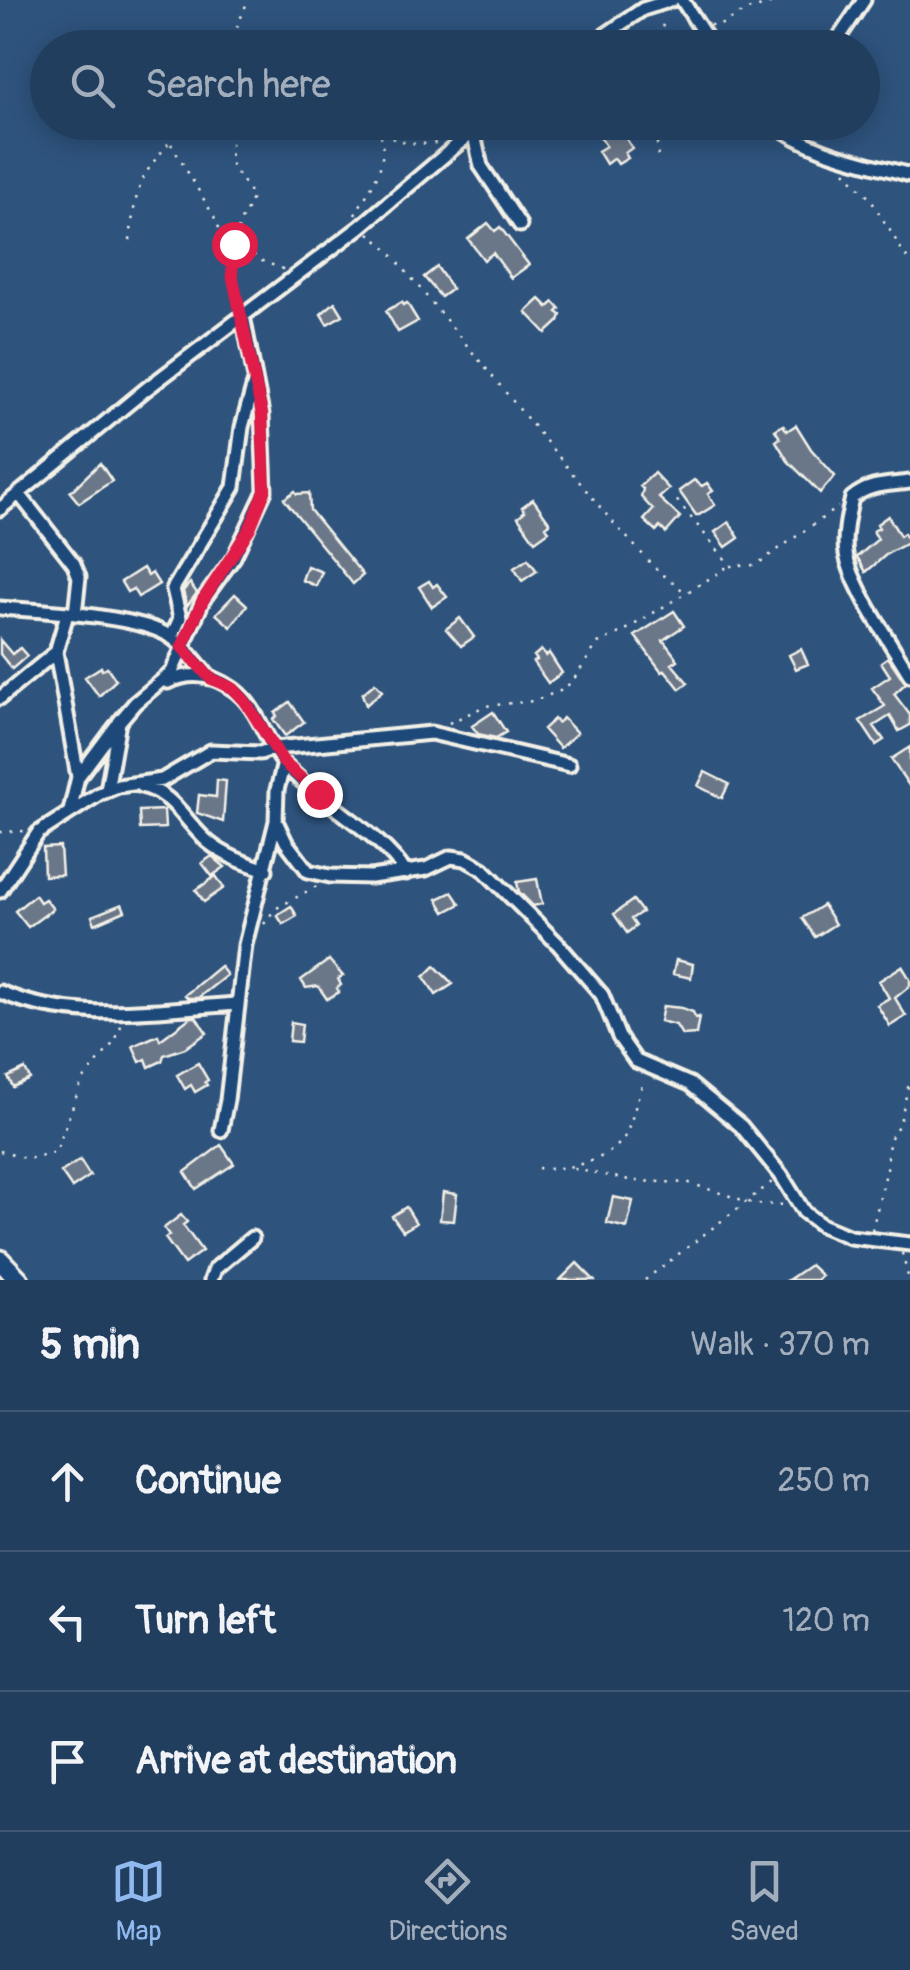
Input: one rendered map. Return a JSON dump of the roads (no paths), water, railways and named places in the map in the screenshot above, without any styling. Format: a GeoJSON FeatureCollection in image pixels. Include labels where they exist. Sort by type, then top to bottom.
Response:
{"type":"FeatureCollection","features":[{"type":"Feature","properties":{"kind":"main road"},"geometry":{"type":"LineString","coordinates":[[0,1260],[19,1280]]}},
{"type":"Feature","properties":{"kind":"street"},"geometry":{"type":"LineString","coordinates":[[612,30],[643,9],[669,0]]}},
{"type":"Feature","properties":{"kind":"street"},"geometry":{"type":"LineString","coordinates":[[682,0],[702,30]]}},
{"type":"Feature","properties":{"kind":"street"},"geometry":{"type":"LineString","coordinates":[[844,30],[864,0]]}},
{"type":"Feature","properties":{"kind":"street"},"geometry":{"type":"LineString","coordinates":[[0,509],[145,390],[357,229],[463,140]]}},
{"type":"Feature","properties":{"kind":"street"},"geometry":{"type":"LineString","coordinates":[[472,140],[481,166],[520,226]]}},
{"type":"Feature","properties":{"kind":"street"},"geometry":{"type":"LineString","coordinates":[[802,140],[846,158],[910,175]]}},
{"type":"Feature","properties":{"kind":"street"},"geometry":{"type":"LineString","coordinates":[[78,777],[136,703],[172,672],[203,600],[250,528],[265,491],[266,446],[244,316]]}},
{"type":"Feature","properties":{"kind":"street"},"geometry":{"type":"LineString","coordinates":[[172,638],[180,618],[175,584],[234,488],[242,428],[254,382]]}},
{"type":"Feature","properties":{"kind":"street"},"geometry":{"type":"LineString","coordinates":[[910,482],[867,487],[852,498],[846,554],[854,576],[910,676]]}},
{"type":"Feature","properties":{"kind":"street"},"geometry":{"type":"LineString","coordinates":[[0,698],[56,652],[71,614],[79,577],[74,564],[19,494]]}},
{"type":"Feature","properties":{"kind":"street"},"geometry":{"type":"LineString","coordinates":[[0,608],[71,614],[155,629],[172,638],[210,678]]}},
{"type":"Feature","properties":{"kind":"street"},"geometry":{"type":"LineString","coordinates":[[56,652],[78,777],[70,811]]}},
{"type":"Feature","properties":{"kind":"street"},"geometry":{"type":"LineString","coordinates":[[159,686],[185,675],[200,674],[234,689],[284,763],[392,854],[406,873]]}},
{"type":"Feature","properties":{"kind":"street"},"geometry":{"type":"LineString","coordinates":[[108,790],[119,722]]}},
{"type":"Feature","properties":{"kind":"street"},"geometry":{"type":"LineString","coordinates":[[0,891],[33,839],[70,811],[108,790],[162,780],[211,751],[260,753],[276,748],[431,732],[569,764]]}},
{"type":"Feature","properties":{"kind":"street"},"geometry":{"type":"LineString","coordinates":[[221,1130],[250,928],[266,870],[284,763]]}},
{"type":"Feature","properties":{"kind":"street"},"geometry":{"type":"LineString","coordinates":[[139,785],[160,791],[172,800],[197,832],[225,854],[266,870]]}},
{"type":"Feature","properties":{"kind":"street"},"geometry":{"type":"LineString","coordinates":[[276,821],[308,871],[330,876],[406,873],[451,858],[464,859],[482,869],[558,944],[602,996],[625,1048],[648,1069],[690,1084],[740,1126],[781,1176],[804,1212],[820,1225],[868,1241],[904,1243]]}},
{"type":"Feature","properties":{"kind":"street"},"geometry":{"type":"LineString","coordinates":[[0,992],[56,1009],[127,1011],[237,1004]]}},
{"type":"Feature","properties":{"kind":"street"},"geometry":{"type":"LineString","coordinates":[[211,1280],[215,1269],[252,1238]]}}]}
